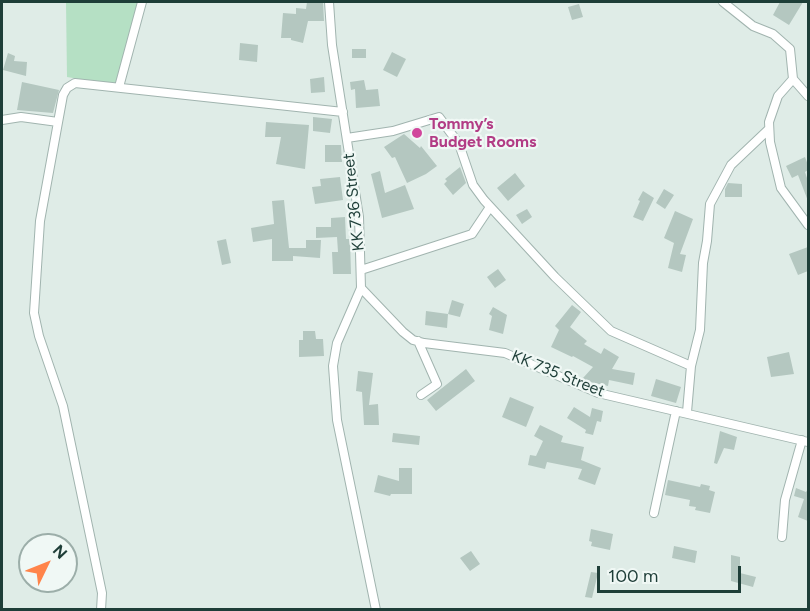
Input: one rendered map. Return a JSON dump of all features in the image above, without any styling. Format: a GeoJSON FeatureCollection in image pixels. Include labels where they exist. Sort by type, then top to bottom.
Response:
{"type":"FeatureCollection","features":[{"type":"Feature","properties":{"kind":"street"},"geometry":{"type":"LineString","coordinates":[[119,87],[142,2]]}},
{"type":"Feature","properties":{"kind":"street","name":"KK 736 Street"},"geometry":{"type":"LineString","coordinates":[[328,2],[332,45],[359,217],[361,270],[361,288],[337,343],[333,366],[337,420],[376,609]]}},
{"type":"Feature","properties":{"kind":"street"},"geometry":{"type":"LineString","coordinates":[[723,2],[753,27],[773,34],[790,49],[793,79],[808,96]]}},
{"type":"Feature","properties":{"kind":"street"},"geometry":{"type":"LineString","coordinates":[[793,79],[778,96],[769,122],[769,129],[774,163],[781,188],[808,225]]}},
{"type":"Feature","properties":{"kind":"street"},"geometry":{"type":"LineString","coordinates":[[101,609],[102,593],[63,406],[39,336],[34,313],[40,221],[63,95],[67,88],[75,83],[343,112]]}},
{"type":"Feature","properties":{"kind":"street"},"geometry":{"type":"LineString","coordinates":[[2,120],[21,117],[58,122]]}},
{"type":"Feature","properties":{"kind":"street"},"geometry":{"type":"LineString","coordinates":[[347,138],[393,131],[439,117],[459,144],[473,185],[490,207],[555,277],[611,331],[691,366]]}},
{"type":"Feature","properties":{"kind":"street"},"geometry":{"type":"LineString","coordinates":[[687,412],[691,366],[700,330],[703,263],[710,204],[731,165],[769,129]]}},
{"type":"Feature","properties":{"kind":"street"},"geometry":{"type":"LineString","coordinates":[[361,270],[472,234],[490,207]]}},
{"type":"Feature","properties":{"kind":"street","name":"KK 735 Street"},"geometry":{"type":"LineString","coordinates":[[361,288],[403,332],[418,341],[505,353],[598,393],[805,441]]}},
{"type":"Feature","properties":{"kind":"street"},"geometry":{"type":"LineString","coordinates":[[418,341],[437,384],[421,395]]}},
{"type":"Feature","properties":{"kind":"street"},"geometry":{"type":"LineString","coordinates":[[654,513],[676,411]]}},
{"type":"Feature","properties":{"kind":"street"},"geometry":{"type":"LineString","coordinates":[[782,537],[785,500],[805,441]]}},
{"type":"Feature","properties":{"kind":"green space"},"geometry":{"type":"Polygon","coordinates":[[[66,2],[138,2],[115,85],[67,77],[66,2]]]}},
{"type":"Feature","properties":{"kind":"building"},"geometry":{"type":"Polygon","coordinates":[[[307,2],[323,2],[324,21],[308,21],[303,43],[291,40],[291,38],[281,38],[283,13],[296,14],[296,8],[306,9],[307,2]]]}},
{"type":"Feature","properties":{"kind":"building"},"geometry":{"type":"Polygon","coordinates":[[[780,2],[803,2],[789,25],[773,15],[780,2]]]}},
{"type":"Feature","properties":{"kind":"building"},"geometry":{"type":"Polygon","coordinates":[[[579,4],[583,17],[572,20],[568,7],[579,4]]]}},
{"type":"Feature","properties":{"kind":"building"},"geometry":{"type":"Polygon","coordinates":[[[240,43],[258,45],[257,62],[239,60],[240,43]]]}},
{"type":"Feature","properties":{"kind":"building"},"geometry":{"type":"Polygon","coordinates":[[[352,49],[366,49],[366,58],[352,58],[352,49]]]}},
{"type":"Feature","properties":{"kind":"building"},"geometry":{"type":"Polygon","coordinates":[[[392,52],[406,59],[397,77],[383,70],[392,52]]]}},
{"type":"Feature","properties":{"kind":"building"},"geometry":{"type":"Polygon","coordinates":[[[8,53],[15,56],[14,61],[27,62],[26,76],[3,70],[8,53]]]}},
{"type":"Feature","properties":{"kind":"building"},"geometry":{"type":"Polygon","coordinates":[[[324,77],[325,92],[311,93],[310,79],[324,77]]]}},
{"type":"Feature","properties":{"kind":"building"},"geometry":{"type":"Polygon","coordinates":[[[364,80],[366,90],[378,89],[380,106],[356,108],[355,89],[351,90],[350,82],[364,80]]]}},
{"type":"Feature","properties":{"kind":"building"},"geometry":{"type":"Polygon","coordinates":[[[22,82],[59,90],[53,113],[17,110],[22,82]]]}},
{"type":"Feature","properties":{"kind":"building"},"geometry":{"type":"Polygon","coordinates":[[[313,117],[332,119],[330,133],[313,131],[313,117]]]}},
{"type":"Feature","properties":{"kind":"building"},"geometry":{"type":"Polygon","coordinates":[[[266,122],[309,125],[305,169],[276,164],[281,137],[265,137],[266,122]]]}},
{"type":"Feature","properties":{"kind":"building"},"geometry":{"type":"Polygon","coordinates":[[[404,134],[420,148],[421,146],[437,166],[407,183],[395,157],[392,158],[384,147],[404,134]]]}},
{"type":"Feature","properties":{"kind":"building"},"geometry":{"type":"Polygon","coordinates":[[[325,145],[341,145],[342,162],[325,162],[325,145]]]}},
{"type":"Feature","properties":{"kind":"building"},"geometry":{"type":"Polygon","coordinates":[[[805,157],[808,165],[808,170],[805,172],[808,181],[808,201],[798,175],[792,178],[786,166],[805,157]]]}},
{"type":"Feature","properties":{"kind":"building"},"geometry":{"type":"Polygon","coordinates":[[[460,167],[466,183],[453,195],[444,184],[447,181],[445,179],[460,167]]]}},
{"type":"Feature","properties":{"kind":"building"},"geometry":{"type":"Polygon","coordinates":[[[380,171],[385,193],[405,185],[414,209],[382,218],[371,174],[380,171]]]}},
{"type":"Feature","properties":{"kind":"building"},"geometry":{"type":"Polygon","coordinates":[[[515,173],[525,186],[508,201],[497,188],[515,173]]]}},
{"type":"Feature","properties":{"kind":"building"},"geometry":{"type":"Polygon","coordinates":[[[340,177],[343,200],[315,204],[312,187],[321,186],[320,179],[340,177]]]}},
{"type":"Feature","properties":{"kind":"building"},"geometry":{"type":"Polygon","coordinates":[[[728,183],[742,184],[742,197],[725,197],[728,183]]]}},
{"type":"Feature","properties":{"kind":"building"},"geometry":{"type":"Polygon","coordinates":[[[664,189],[674,195],[665,209],[656,203],[664,189]]]}},
{"type":"Feature","properties":{"kind":"building"},"geometry":{"type":"Polygon","coordinates":[[[643,191],[654,198],[643,221],[633,217],[643,191]]]}},
{"type":"Feature","properties":{"kind":"building"},"geometry":{"type":"Polygon","coordinates":[[[284,200],[289,248],[306,248],[306,240],[321,240],[320,258],[293,256],[293,261],[272,261],[272,239],[253,242],[251,228],[274,224],[272,201],[284,200]]]}},
{"type":"Feature","properties":{"kind":"building"},"geometry":{"type":"Polygon","coordinates":[[[527,209],[532,217],[522,224],[516,215],[527,209]]]}},
{"type":"Feature","properties":{"kind":"building"},"geometry":{"type":"Polygon","coordinates":[[[675,211],[693,219],[680,254],[686,255],[682,272],[668,268],[674,243],[664,238],[675,211]]]}},
{"type":"Feature","properties":{"kind":"building"},"geometry":{"type":"Polygon","coordinates":[[[345,217],[346,239],[350,239],[351,274],[333,274],[332,252],[338,252],[337,237],[316,238],[316,227],[331,227],[331,218],[345,217]]]}},
{"type":"Feature","properties":{"kind":"building"},"geometry":{"type":"Polygon","coordinates":[[[226,239],[231,263],[222,265],[217,241],[226,239]]]}},
{"type":"Feature","properties":{"kind":"building"},"geometry":{"type":"Polygon","coordinates":[[[808,247],[808,271],[798,275],[789,254],[808,247]]]}},
{"type":"Feature","properties":{"kind":"building"},"geometry":{"type":"Polygon","coordinates":[[[498,269],[506,280],[495,288],[487,277],[498,269]]]}},
{"type":"Feature","properties":{"kind":"building"},"geometry":{"type":"Polygon","coordinates":[[[452,300],[464,304],[460,317],[448,314],[452,300]]]}},
{"type":"Feature","properties":{"kind":"building"},"geometry":{"type":"Polygon","coordinates":[[[572,305],[581,312],[570,327],[587,341],[584,344],[601,354],[604,348],[619,357],[612,369],[635,373],[633,385],[609,380],[608,386],[586,381],[583,378],[593,367],[551,347],[559,330],[555,326],[572,305]]]}},
{"type":"Feature","properties":{"kind":"building"},"geometry":{"type":"Polygon","coordinates":[[[493,307],[507,315],[503,334],[489,330],[492,316],[489,314],[493,307]]]}},
{"type":"Feature","properties":{"kind":"building"},"geometry":{"type":"Polygon","coordinates":[[[426,311],[448,314],[447,328],[425,325],[426,311]]]}},
{"type":"Feature","properties":{"kind":"building"},"geometry":{"type":"Polygon","coordinates":[[[303,331],[315,331],[316,339],[323,339],[324,356],[299,357],[299,340],[303,340],[303,331]]]}},
{"type":"Feature","properties":{"kind":"building"},"geometry":{"type":"Polygon","coordinates":[[[789,352],[794,374],[771,377],[767,357],[789,352]]]}},
{"type":"Feature","properties":{"kind":"building"},"geometry":{"type":"Polygon","coordinates":[[[466,369],[475,381],[436,411],[427,400],[466,369]]]}},
{"type":"Feature","properties":{"kind":"building"},"geometry":{"type":"Polygon","coordinates":[[[358,371],[373,373],[369,405],[378,404],[379,425],[364,425],[362,392],[356,391],[358,371]]]}},
{"type":"Feature","properties":{"kind":"building"},"geometry":{"type":"Polygon","coordinates":[[[656,379],[681,387],[676,403],[651,396],[656,379]]]}},
{"type":"Feature","properties":{"kind":"building"},"geometry":{"type":"Polygon","coordinates":[[[510,397],[534,407],[526,427],[502,417],[510,397]]]}},
{"type":"Feature","properties":{"kind":"building"},"geometry":{"type":"Polygon","coordinates":[[[574,407],[590,417],[592,408],[603,411],[601,422],[597,421],[593,435],[585,433],[586,430],[567,418],[574,407]]]}},
{"type":"Feature","properties":{"kind":"building"},"geometry":{"type":"Polygon","coordinates":[[[540,425],[563,436],[561,442],[584,447],[581,460],[601,468],[595,485],[578,479],[582,469],[547,462],[545,469],[528,465],[530,455],[536,456],[543,441],[534,436],[540,425]]]}},
{"type":"Feature","properties":{"kind":"building"},"geometry":{"type":"Polygon","coordinates":[[[720,431],[737,437],[734,450],[724,448],[717,464],[714,463],[720,431]]]}},
{"type":"Feature","properties":{"kind":"building"},"geometry":{"type":"Polygon","coordinates":[[[393,433],[420,436],[419,445],[392,442],[393,433]]]}},
{"type":"Feature","properties":{"kind":"building"},"geometry":{"type":"Polygon","coordinates":[[[399,468],[412,468],[412,494],[391,494],[390,496],[374,492],[378,475],[399,481],[399,468]]]}},
{"type":"Feature","properties":{"kind":"building"},"geometry":{"type":"Polygon","coordinates":[[[668,480],[700,487],[701,484],[710,486],[709,490],[715,492],[710,513],[695,510],[696,507],[689,506],[690,500],[665,495],[668,480]]]}},
{"type":"Feature","properties":{"kind":"building"},"geometry":{"type":"Polygon","coordinates":[[[796,488],[806,492],[808,489],[808,521],[798,517],[804,499],[794,496],[796,488]]]}},
{"type":"Feature","properties":{"kind":"building"},"geometry":{"type":"Polygon","coordinates":[[[591,529],[613,534],[610,550],[591,546],[592,542],[589,541],[591,529]]]}},
{"type":"Feature","properties":{"kind":"building"},"geometry":{"type":"Polygon","coordinates":[[[674,546],[697,551],[695,563],[672,558],[674,546]]]}},
{"type":"Feature","properties":{"kind":"building"},"geometry":{"type":"Polygon","coordinates":[[[471,551],[480,564],[470,571],[460,558],[471,551]]]}},
{"type":"Feature","properties":{"kind":"building"},"geometry":{"type":"Polygon","coordinates":[[[731,555],[740,557],[740,573],[756,577],[753,587],[731,581],[731,555]]]}},
{"type":"Feature","properties":{"kind":"building"},"geometry":{"type":"Polygon","coordinates":[[[591,572],[598,573],[592,598],[585,597],[591,572]]]}},
{"type":"Feature","properties":{"kind":"place","name":"Tommy’s Budget Rooms"},"geometry":{"type":"Point","coordinates":[417,133]}}]}
